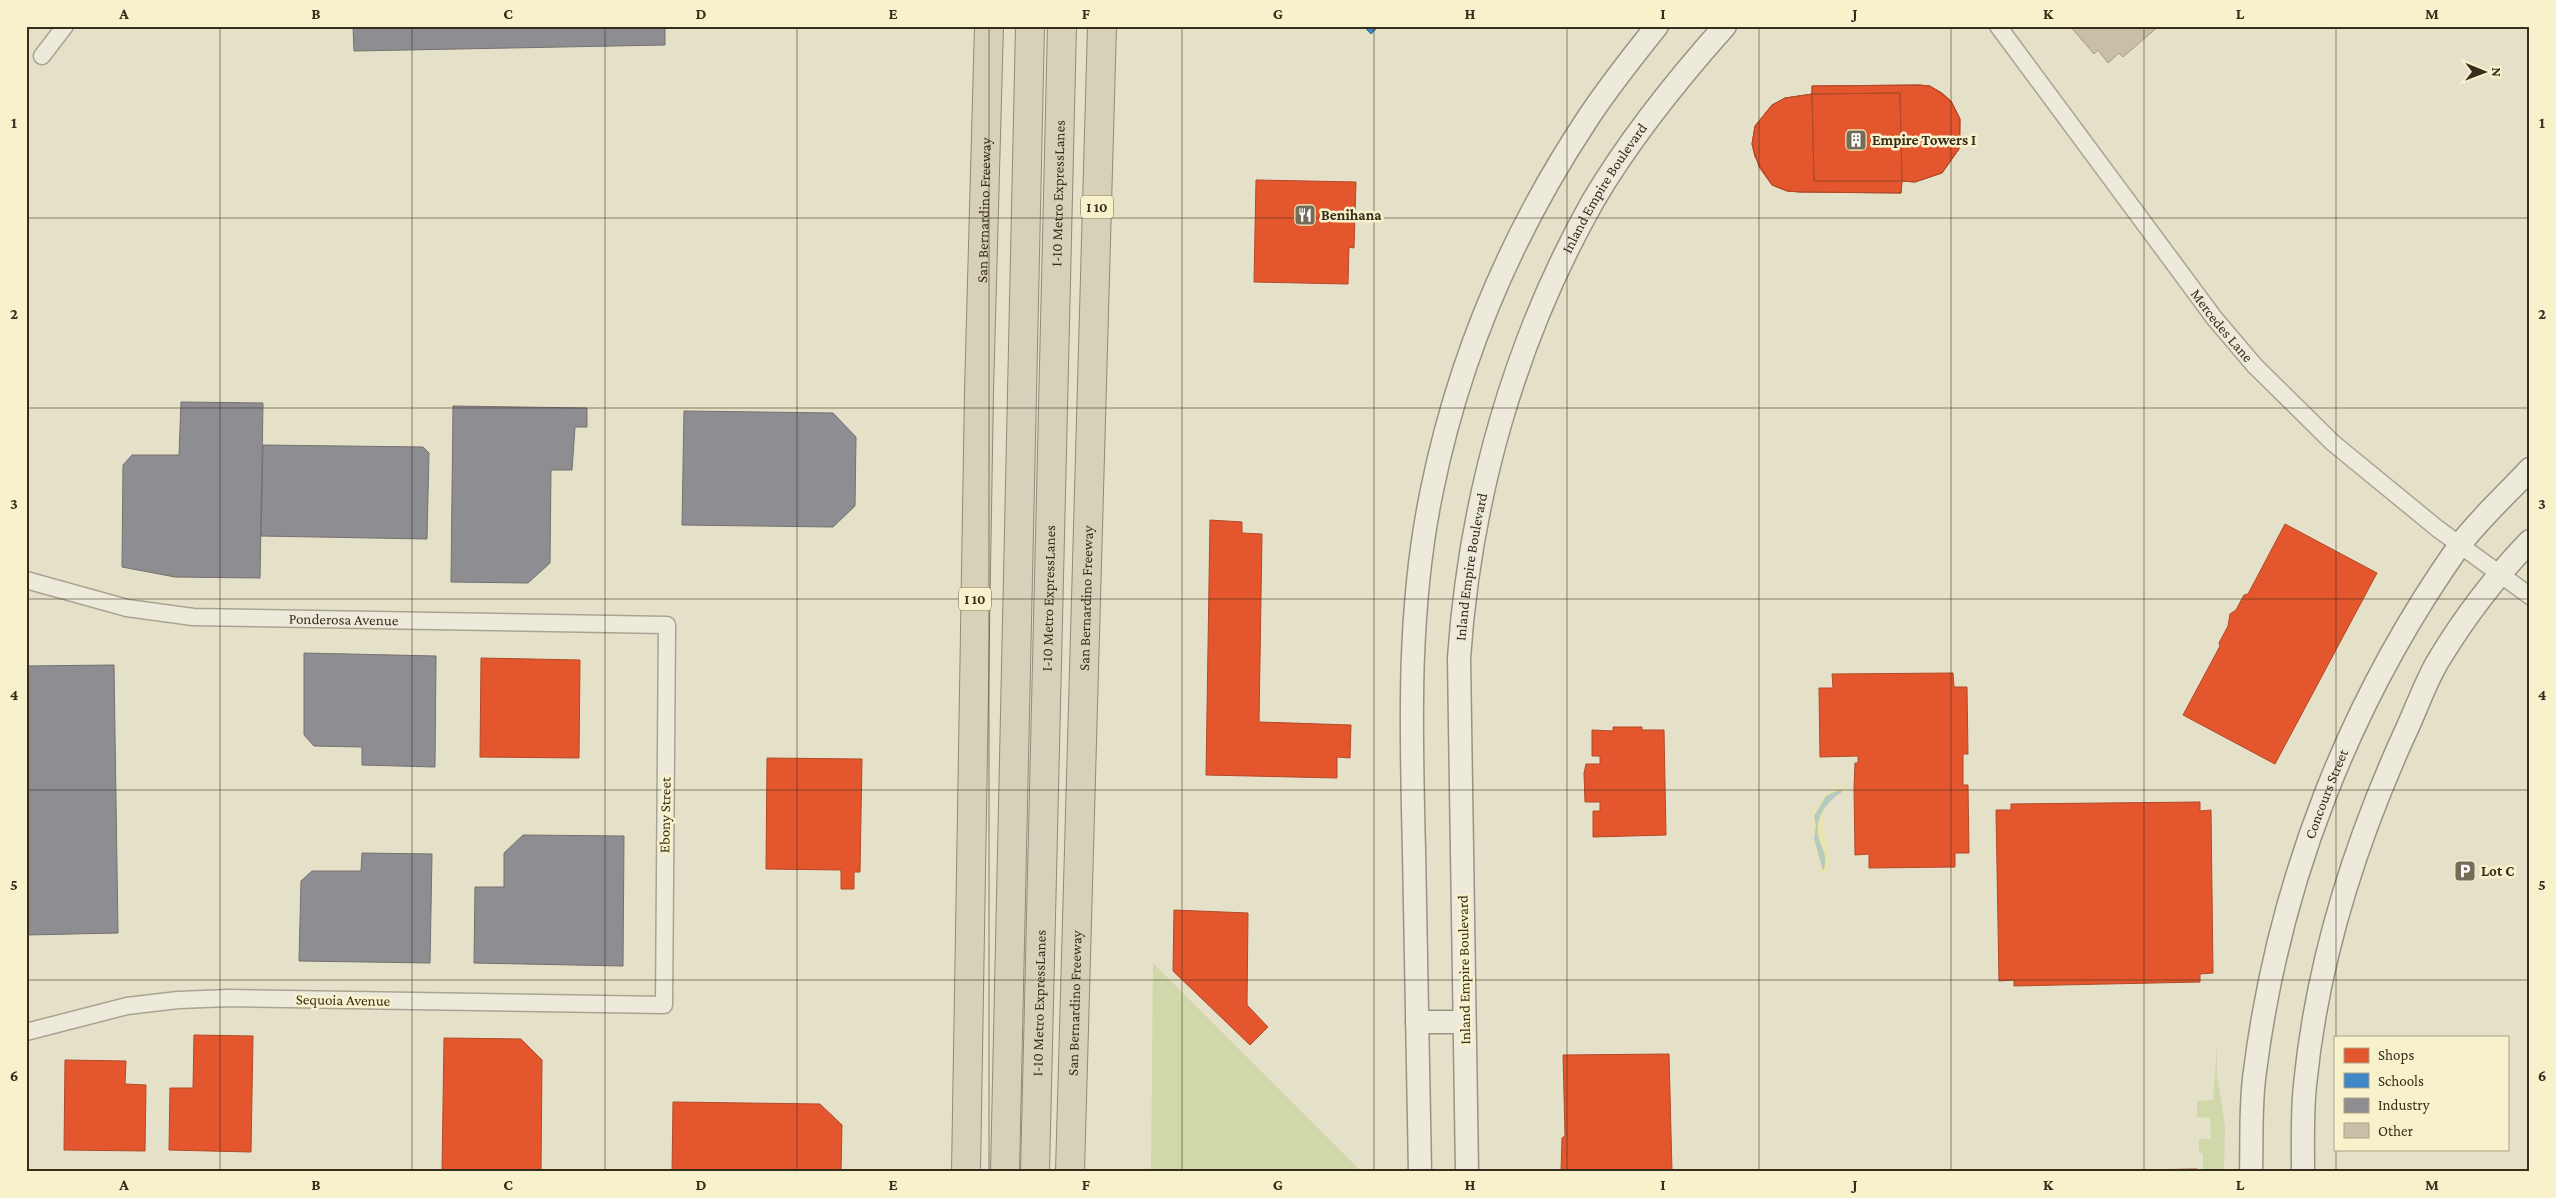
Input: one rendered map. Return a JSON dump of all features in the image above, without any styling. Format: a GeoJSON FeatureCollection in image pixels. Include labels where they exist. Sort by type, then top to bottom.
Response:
{"type":"FeatureCollection","features":[{"type":"Feature","properties":{"kind":"highway","name":"San Bernardino Freeway"},"geometry":{"type":"LineString","coordinates":[[966,1172],[979,431],[989,26]]}},
{"type":"Feature","properties":{"kind":"highway","name":"I-10 Metro ExpressLanes"},"geometry":{"type":"LineString","coordinates":[[1006,1172],[1030,26]]}},
{"type":"Feature","properties":{"kind":"highway","name":"I-10 Metro ExpressLanes"},"geometry":{"type":"LineString","coordinates":[[1036,1172],[1062,26]]}},
{"type":"Feature","properties":{"kind":"highway"},"geometry":{"type":"LineString","coordinates":[[1061,66],[1067,26]]}},
{"type":"Feature","properties":{"kind":"highway","name":"San Bernardino Freeway"},"geometry":{"type":"LineString","coordinates":[[1070,1172],[1102,28]]}},
{"type":"Feature","properties":{"kind":"main road"},"geometry":{"type":"LineString","coordinates":[[1420,1172],[1411,657],[1421,554],[1434,480],[1455,398],[1472,348],[1492,293],[1524,226],[1589,117],[1657,26]]}},
{"type":"Feature","properties":{"kind":"main road","name":"Inland Empire Boulevard"},"geometry":{"type":"LineString","coordinates":[[1467,1172],[1459,658],[1463,596],[1473,532],[1502,418],[1523,353],[1550,288],[1594,201],[1632,142],[1676,82],[1725,26]]}},
{"type":"Feature","properties":{"kind":"main road","name":"Concours Street"},"geometry":{"type":"LineString","coordinates":[[2251,1172],[2254,1072],[2274,955],[2296,872],[2338,760],[2394,650],[2460,545],[2530,469]]}},
{"type":"Feature","properties":{"kind":"main road"},"geometry":{"type":"LineString","coordinates":[[2303,1172],[2305,1086],[2310,1048],[2322,976],[2343,890],[2383,780],[2438,662],[2499,573],[2530,541]]}},
{"type":"Feature","properties":{"kind":"main road"},"geometry":{"type":"LineString","coordinates":[[1418,1022],[1464,1022]]}},
{"type":"Feature","properties":{"kind":"street"},"geometry":{"type":"LineString","coordinates":[[42,56],[65,26]]}},
{"type":"Feature","properties":{"kind":"street","name":"Mercedes Lane"},"geometry":{"type":"LineString","coordinates":[[1998,26],[2215,319],[2255,366],[2333,443],[2460,545],[2530,596]]}},
{"type":"Feature","properties":{"kind":"street","name":"Ponderosa Avenue"},"geometry":{"type":"LineString","coordinates":[[26,580],[127,608],[193,617],[667,625]]}},
{"type":"Feature","properties":{"kind":"street","name":"Ebony Street"},"geometry":{"type":"LineString","coordinates":[[664,1004],[667,625]]}},
{"type":"Feature","properties":{"kind":"street","name":"Sequoia Avenue"},"geometry":{"type":"LineString","coordinates":[[26,1032],[127,1006],[178,1000],[229,998],[664,1004]]}},
{"type":"Feature","properties":{"kind":"green space"},"geometry":{"type":"Polygon","coordinates":[[[1153,963],[1362,1172],[1151,1172],[1153,963]]]}},
{"type":"Feature","properties":{"kind":"green space"},"geometry":{"type":"Polygon","coordinates":[[[2217,1044],[2217,1075],[2225,1126],[2224,1172],[2203,1172],[2203,1153],[2199,1153],[2199,1139],[2211,1139],[2210,1118],[2197,1117],[2197,1101],[2213,1100],[2217,1044]]]}},
{"type":"Feature","properties":{"kind":"sand"},"geometry":{"type":"Polygon","coordinates":[[[1838,787],[1844,787],[1844,792],[1832,799],[1825,808],[1823,818],[1829,862],[1827,872],[1823,874],[1819,872],[1821,863],[1816,856],[1812,815],[1824,796],[1838,787]]]}},
{"type":"Feature","properties":{"kind":"shaded area"},"geometry":{"type":"Polygon","coordinates":[[[1841,789],[1842,792],[1824,809],[1819,821],[1818,834],[1825,856],[1823,871],[1814,838],[1816,826],[1814,816],[1826,796],[1841,789]]]}},
{"type":"Feature","properties":{"kind":"building: Shops","name":"Empire Towers I"},"geometry":{"type":"Polygon","coordinates":[[[1812,86],[1930,86],[1942,93],[1951,101],[1960,119],[1959,149],[1942,173],[1915,182],[1902,181],[1901,193],[1800,192],[1787,191],[1772,185],[1759,167],[1752,144],[1755,126],[1772,105],[1785,98],[1812,94],[1812,86]]]}},
{"type":"Feature","properties":{"kind":"building: Shops"},"geometry":{"type":"Polygon","coordinates":[[[1812,86],[1930,86],[1951,101],[1960,119],[1960,137],[1959,149],[1942,173],[1915,182],[1902,181],[1900,93],[1812,94],[1812,86]]]}},
{"type":"Feature","properties":{"kind":"building: Shops"},"geometry":{"type":"Polygon","coordinates":[[[1900,93],[1902,181],[1814,181],[1812,94],[1900,93]]]}},
{"type":"Feature","properties":{"kind":"building: Shops"},"geometry":{"type":"Polygon","coordinates":[[[1812,94],[1814,181],[1902,181],[1901,193],[1800,192],[1787,191],[1772,185],[1755,157],[1752,144],[1755,126],[1772,105],[1785,98],[1812,94]]]}},
{"type":"Feature","properties":{"kind":"building: Shops","name":"Benihana"},"geometry":{"type":"Polygon","coordinates":[[[1256,180],[1356,182],[1354,248],[1349,247],[1348,284],[1254,282],[1256,180]]]}},
{"type":"Feature","properties":{"kind":"building: Shops"},"geometry":{"type":"Polygon","coordinates":[[[1210,520],[1242,522],[1242,533],[1262,534],[1259,722],[1351,725],[1350,758],[1337,757],[1337,778],[1206,775],[1210,520]]]}},
{"type":"Feature","properties":{"kind":"building: Shops"},"geometry":{"type":"Polygon","coordinates":[[[2285,524],[2377,573],[2275,764],[2183,715],[2220,646],[2219,643],[2228,626],[2230,614],[2236,610],[2244,595],[2248,594],[2285,524]]]}},
{"type":"Feature","properties":{"kind":"building: Shops"},"geometry":{"type":"Polygon","coordinates":[[[481,658],[580,660],[579,758],[480,757],[481,658]]]}},
{"type":"Feature","properties":{"kind":"building: Shops"},"geometry":{"type":"Polygon","coordinates":[[[1953,673],[1954,687],[1967,687],[1968,754],[1963,754],[1963,785],[1968,785],[1969,853],[1955,853],[1955,867],[1869,868],[1869,854],[1855,855],[1854,787],[1855,763],[1858,763],[1858,756],[1820,757],[1819,688],[1833,688],[1832,674],[1953,673]]]}},
{"type":"Feature","properties":{"kind":"building: Shops"},"geometry":{"type":"Polygon","coordinates":[[[1613,727],[1642,727],[1642,730],[1664,730],[1666,835],[1593,837],[1593,811],[1600,811],[1600,802],[1585,802],[1584,773],[1586,764],[1600,764],[1600,756],[1592,756],[1592,730],[1613,731],[1613,727]]]}},
{"type":"Feature","properties":{"kind":"building: Shops"},"geometry":{"type":"Polygon","coordinates":[[[767,758],[862,759],[860,872],[854,872],[854,889],[841,889],[841,870],[766,869],[767,758]]]}},
{"type":"Feature","properties":{"kind":"building: Shops"},"geometry":{"type":"Polygon","coordinates":[[[2200,802],[2200,811],[2211,810],[2213,973],[2200,974],[2200,982],[2014,986],[2014,980],[1999,981],[1996,810],[2011,810],[2011,804],[2200,802]]]}},
{"type":"Feature","properties":{"kind":"building: Shops"},"geometry":{"type":"Polygon","coordinates":[[[1174,910],[1248,913],[1247,1005],[1268,1027],[1250,1045],[1173,971],[1174,910]]]}},
{"type":"Feature","properties":{"kind":"building: Shops"},"geometry":{"type":"Polygon","coordinates":[[[194,1035],[253,1036],[251,1152],[169,1150],[170,1088],[193,1088],[194,1035]]]}},
{"type":"Feature","properties":{"kind":"building: Shops"},"geometry":{"type":"Polygon","coordinates":[[[444,1038],[521,1039],[542,1060],[541,1172],[442,1172],[444,1038]]]}},
{"type":"Feature","properties":{"kind":"building: Shops"},"geometry":{"type":"Polygon","coordinates":[[[1669,1054],[1672,1172],[1561,1172],[1562,1138],[1565,1136],[1563,1055],[1669,1054]]]}},
{"type":"Feature","properties":{"kind":"building: Shops"},"geometry":{"type":"Polygon","coordinates":[[[65,1060],[126,1061],[125,1084],[146,1085],[145,1151],[64,1150],[65,1060]]]}},
{"type":"Feature","properties":{"kind":"building: Shops"},"geometry":{"type":"Polygon","coordinates":[[[673,1102],[820,1104],[842,1125],[841,1172],[672,1172],[673,1102]]]}},
{"type":"Feature","properties":{"kind":"building: Shops"},"geometry":{"type":"Polygon","coordinates":[[[2197,1169],[2197,1172],[2092,1172],[2092,1171],[2197,1169]]]}},
{"type":"Feature","properties":{"kind":"building: Schools"},"geometry":{"type":"Polygon","coordinates":[[[1363,26],[1379,26],[1371,34],[1363,26]]]}},
{"type":"Feature","properties":{"kind":"building: Industry"},"geometry":{"type":"Polygon","coordinates":[[[353,26],[665,26],[665,45],[354,51],[353,26]]]}},
{"type":"Feature","properties":{"kind":"building: Industry"},"geometry":{"type":"Polygon","coordinates":[[[181,402],[263,403],[260,578],[175,577],[122,567],[123,465],[132,455],[179,455],[181,402]]]}},
{"type":"Feature","properties":{"kind":"building: Industry"},"geometry":{"type":"Polygon","coordinates":[[[453,406],[587,408],[587,427],[575,427],[572,470],[551,470],[550,563],[528,583],[451,582],[453,406]]]}},
{"type":"Feature","properties":{"kind":"building: Industry"},"geometry":{"type":"Polygon","coordinates":[[[684,411],[833,413],[856,437],[855,506],[833,527],[682,525],[684,411]]]}},
{"type":"Feature","properties":{"kind":"building: Industry"},"geometry":{"type":"Polygon","coordinates":[[[263,445],[423,447],[429,453],[427,539],[261,536],[263,445]]]}},
{"type":"Feature","properties":{"kind":"building: Industry"},"geometry":{"type":"Polygon","coordinates":[[[304,653],[436,656],[435,767],[362,765],[362,747],[314,746],[304,735],[304,653]]]}},
{"type":"Feature","properties":{"kind":"building: Industry"},"geometry":{"type":"Polygon","coordinates":[[[114,665],[118,933],[26,935],[26,666],[114,665]]]}},
{"type":"Feature","properties":{"kind":"building: Industry"},"geometry":{"type":"Polygon","coordinates":[[[523,835],[624,836],[623,966],[474,963],[475,887],[504,887],[504,853],[523,835]]]}},
{"type":"Feature","properties":{"kind":"building: Industry"},"geometry":{"type":"Polygon","coordinates":[[[362,853],[432,854],[430,963],[299,961],[301,881],[312,871],[361,871],[362,853]]]}},
{"type":"Feature","properties":{"kind":"building: Other"},"geometry":{"type":"Polygon","coordinates":[[[2070,26],[2159,26],[2123,57],[2119,53],[2108,63],[2098,50],[2094,54],[2070,26]]]}},
{"type":"Feature","properties":{"kind":"place","name":"Empire Towers I"},"geometry":{"type":"Point","coordinates":[1856,140]}},
{"type":"Feature","properties":{"kind":"place","name":"Benihana"},"geometry":{"type":"Point","coordinates":[1305,215]}},
{"type":"Feature","properties":{"kind":"place","name":"Lot C"},"geometry":{"type":"Point","coordinates":[2465,871]}}]}
